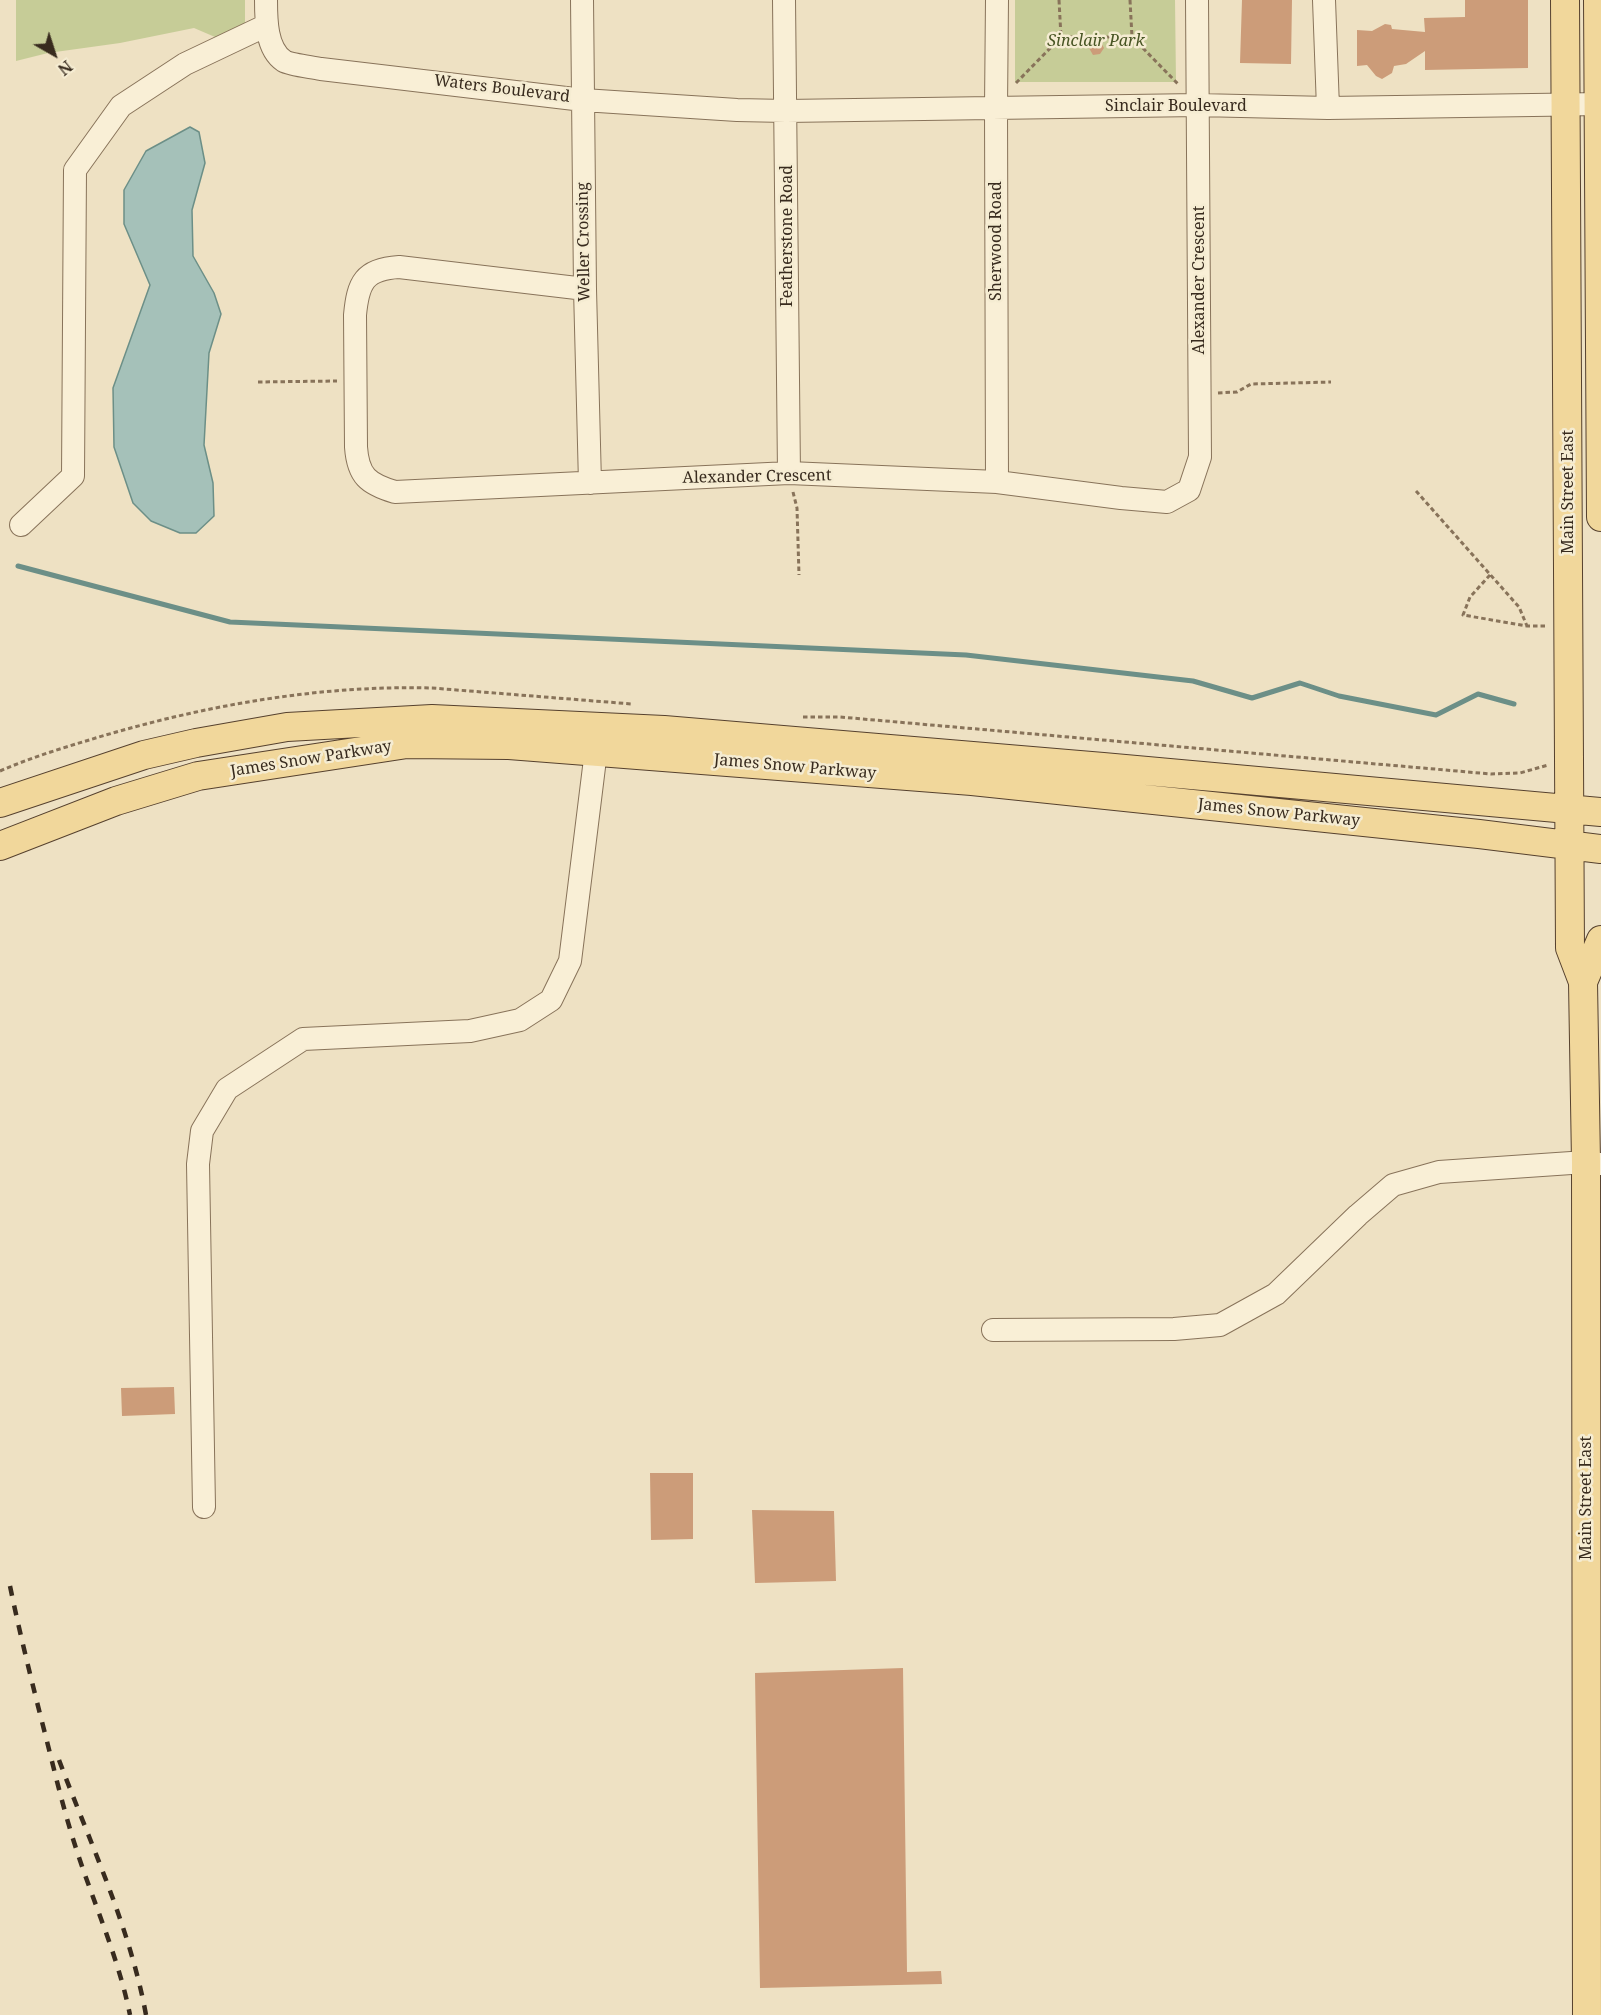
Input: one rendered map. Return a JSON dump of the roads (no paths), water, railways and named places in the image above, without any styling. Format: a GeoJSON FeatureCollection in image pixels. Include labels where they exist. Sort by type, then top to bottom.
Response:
{"type":"FeatureCollection","features":[{"type":"Feature","properties":{"kind":"main road","name":"Main Street East"},"geometry":{"type":"LineString","coordinates":[[1565,0],[1570,948],[1583,982],[1593,1163],[1587,2015]]}},
{"type":"Feature","properties":{"kind":"main road","name":"Main Street East"},"geometry":{"type":"LineString","coordinates":[[1598,0],[1601,517]]}},
{"type":"Feature","properties":{"kind":"main road","name":"James Snow Parkway"},"geometry":{"type":"LineString","coordinates":[[0,803],[144,755],[196,743],[287,727],[432,719],[664,730],[1601,812]]}},
{"type":"Feature","properties":{"kind":"main road","name":"James Snow Parkway"},"geometry":{"type":"LineString","coordinates":[[0,846],[116,801],[198,776],[407,744],[509,745],[972,782],[1455,831],[1601,849]]}},
{"type":"Feature","properties":{"kind":"main road","name":"Main Street East"},"geometry":{"type":"LineString","coordinates":[[1583,982],[1601,940]]}},
{"type":"Feature","properties":{"kind":"street","name":"Waters Boulevard"},"geometry":{"type":"LineString","coordinates":[[266,0],[271,45],[284,61],[321,69],[583,100],[786,111]]}},
{"type":"Feature","properties":{"kind":"street","name":"Weller Crossing"},"geometry":{"type":"LineString","coordinates":[[582,0],[590,483]]}},
{"type":"Feature","properties":{"kind":"street","name":"Featherstone Road"},"geometry":{"type":"LineString","coordinates":[[784,0],[789,473]]}},
{"type":"Feature","properties":{"kind":"street","name":"Sherwood Road"},"geometry":{"type":"LineString","coordinates":[[997,0],[997,482]]}},
{"type":"Feature","properties":{"kind":"street","name":"Alexander Crescent"},"geometry":{"type":"LineString","coordinates":[[585,289],[399,267],[375,270],[366,276],[357,300],[357,460],[361,471],[376,486],[395,492],[789,473],[997,482],[1167,502],[1189,490],[1200,457],[1197,0]]}},
{"type":"Feature","properties":{"kind":"street"},"geometry":{"type":"LineString","coordinates":[[1324,0],[1328,108]]}},
{"type":"Feature","properties":{"kind":"street"},"geometry":{"type":"LineString","coordinates":[[21,525],[73,476],[75,170],[121,106],[185,64],[267,25]]}},
{"type":"Feature","properties":{"kind":"street","name":"Sinclair Boulevard"},"geometry":{"type":"LineString","coordinates":[[786,111],[1198,105],[1328,108],[1600,104]]}},
{"type":"Feature","properties":{"kind":"street"},"geometry":{"type":"LineString","coordinates":[[204,1507],[198,1164],[202,1131],[227,1089],[303,1039],[470,1031],[520,1020],[551,1000],[570,961],[596,751]]}},
{"type":"Feature","properties":{"kind":"street"},"geometry":{"type":"LineString","coordinates":[[993,1330],[1174,1329],[1220,1325],[1276,1294],[1358,1215],[1393,1185],[1439,1172],[1593,1163]]}},
{"type":"Feature","properties":{"kind":"water"},"geometry":{"type":"Polygon","coordinates":[[[190,127],[199,132],[205,163],[192,210],[193,256],[214,293],[221,314],[209,353],[204,445],[213,483],[214,516],[196,533],[180,533],[151,521],[133,503],[114,447],[113,388],[150,285],[124,224],[124,190],[146,151],[190,127]]]}},
{"type":"Feature","properties":{"kind":"waterway"},"geometry":{"type":"LineString","coordinates":[[18,566],[230,622],[966,655],[1193,681],[1252,698],[1300,683],[1339,696],[1436,715],[1478,694],[1514,704]]}},
{"type":"Feature","properties":{"kind":"railway"},"geometry":{"type":"LineString","coordinates":[[10,1586],[65,1811],[119,1971],[130,2015]]}},
{"type":"Feature","properties":{"kind":"railway"},"geometry":{"type":"LineString","coordinates":[[59,1760],[120,1918],[146,2015]]}},
{"type":"Feature","properties":{"kind":"park label","name":"Sinclair Park"},"geometry":{"type":"Point","coordinates":[1096,41]}}]}
